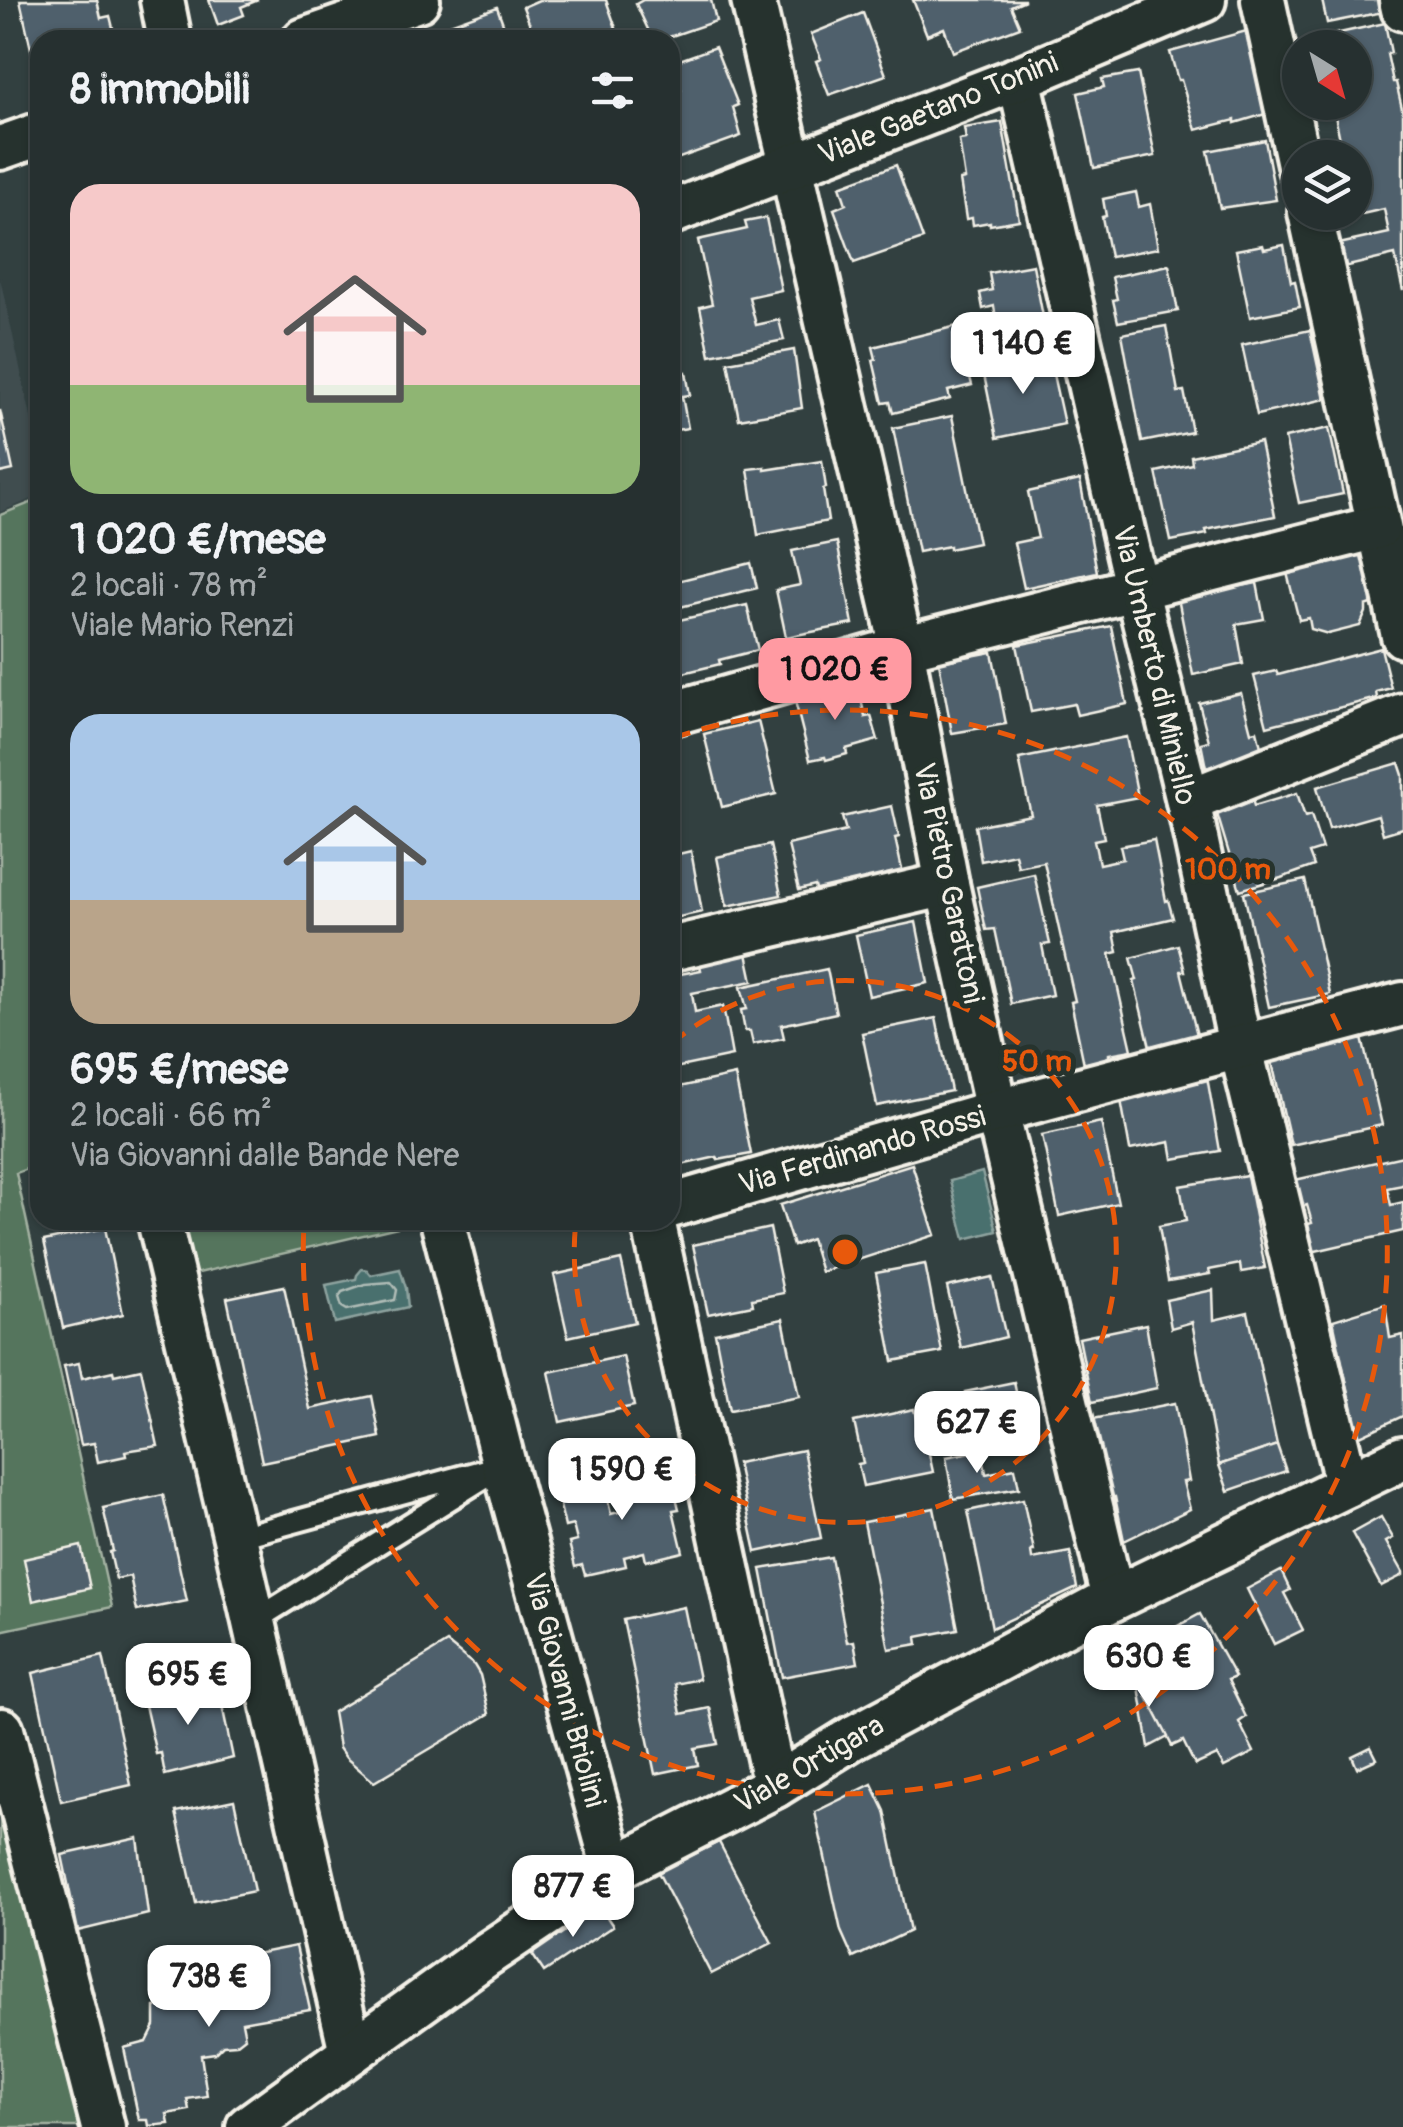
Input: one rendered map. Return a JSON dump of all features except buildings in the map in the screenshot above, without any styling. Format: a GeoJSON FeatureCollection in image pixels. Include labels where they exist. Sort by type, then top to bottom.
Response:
{"type":"FeatureCollection","features":[{"type":"Feature","properties":{"kind":"street"},"geometry":{"type":"LineString","coordinates":[[162,0],[168,30]]}},
{"type":"Feature","properties":{"kind":"street"},"geometry":{"type":"LineString","coordinates":[[332,30],[418,0]]}},
{"type":"Feature","properties":{"kind":"street","name":"Via Pietro Garattoni"},"geometry":{"type":"LineString","coordinates":[[753,0],[902,648],[947,884],[997,1110],[1114,1598]]}},
{"type":"Feature","properties":{"kind":"street","name":"Viale Gaetano Tonini"},"geometry":{"type":"LineString","coordinates":[[680,209],[1019,78],[1204,0]]}},
{"type":"Feature","properties":{"kind":"street"},"geometry":{"type":"LineString","coordinates":[[1263,0],[1294,140]]}},
{"type":"Feature","properties":{"kind":"street"},"geometry":{"type":"LineString","coordinates":[[1401,0],[1403,9]]}},
{"type":"Feature","properties":{"kind":"street","name":"Via Umberto di Miniello"},"geometry":{"type":"LineString","coordinates":[[1019,78],[1188,801],[1240,1045],[1347,1485]]}},
{"type":"Feature","properties":{"kind":"street"},"geometry":{"type":"LineString","coordinates":[[0,148],[30,138]]}},
{"type":"Feature","properties":{"kind":"street"},"geometry":{"type":"LineString","coordinates":[[1314,230],[1403,636]]}},
{"type":"Feature","properties":{"kind":"street"},"geometry":{"type":"LineString","coordinates":[[680,711],[902,648],[1378,527]]}},
{"type":"Feature","properties":{"kind":"street"},"geometry":{"type":"LineString","coordinates":[[1188,801],[1403,714]]}},
{"type":"Feature","properties":{"kind":"street"},"geometry":{"type":"LineString","coordinates":[[680,946],[947,884]]}},
{"type":"Feature","properties":{"kind":"street","name":"Via Ferdinando Rossi"},"geometry":{"type":"LineString","coordinates":[[680,1203],[997,1110],[1403,1004]]}},
{"type":"Feature","properties":{"kind":"street"},"geometry":{"type":"LineString","coordinates":[[161,1230],[351,2052]]}},
{"type":"Feature","properties":{"kind":"street","name":"Via Giovanni Briolini"},"geometry":{"type":"LineString","coordinates":[[445,1230],[614,1869]]}},
{"type":"Feature","properties":{"kind":"street"},"geometry":{"type":"LineString","coordinates":[[655,1230],[774,1786]]}},
{"type":"Feature","properties":{"kind":"street","name":"Viale Ortigara"},"geometry":{"type":"LineString","coordinates":[[248,2127],[486,1955],[614,1869],[774,1786],[854,1737],[1114,1598],[1403,1458]]}},
{"type":"Feature","properties":{"kind":"street"},"geometry":{"type":"LineString","coordinates":[[2,1730],[103,2127]]}},
{"type":"Feature","properties":{"kind":"lane"},"geometry":{"type":"LineString","coordinates":[[235,1538],[504,1465]]}},
{"type":"Feature","properties":{"kind":"lane"},"geometry":{"type":"LineString","coordinates":[[254,1621],[504,1465]]}},
{"type":"Feature","properties":{"kind":"shaded area"},"geometry":{"type":"Polygon","coordinates":[[[0,278],[30,412],[30,500],[0,512],[0,278]]]}},
{"type":"Feature","properties":{"kind":"green space"},"geometry":{"type":"Polygon","coordinates":[[[30,503],[30,1168],[16,1173],[112,1607],[0,1631],[0,515],[30,503]]]}},
{"type":"Feature","properties":{"kind":"green space"},"geometry":{"type":"Polygon","coordinates":[[[182,1230],[385,1230],[194,1274],[182,1230]]]}},
{"type":"Feature","properties":{"kind":"green space"},"geometry":{"type":"Polygon","coordinates":[[[0,1781],[85,2117],[80,2127],[0,2127],[0,1781]]]}},
{"type":"Feature","properties":{"kind":"water"},"geometry":{"type":"Polygon","coordinates":[[[982,1172],[997,1231],[965,1239],[950,1181],[982,1172]]]}},
{"type":"Feature","properties":{"kind":"water"},"geometry":{"type":"Polygon","coordinates":[[[362,1269],[371,1275],[400,1269],[408,1307],[335,1323],[326,1285],[356,1279],[362,1269]]]}}]}
